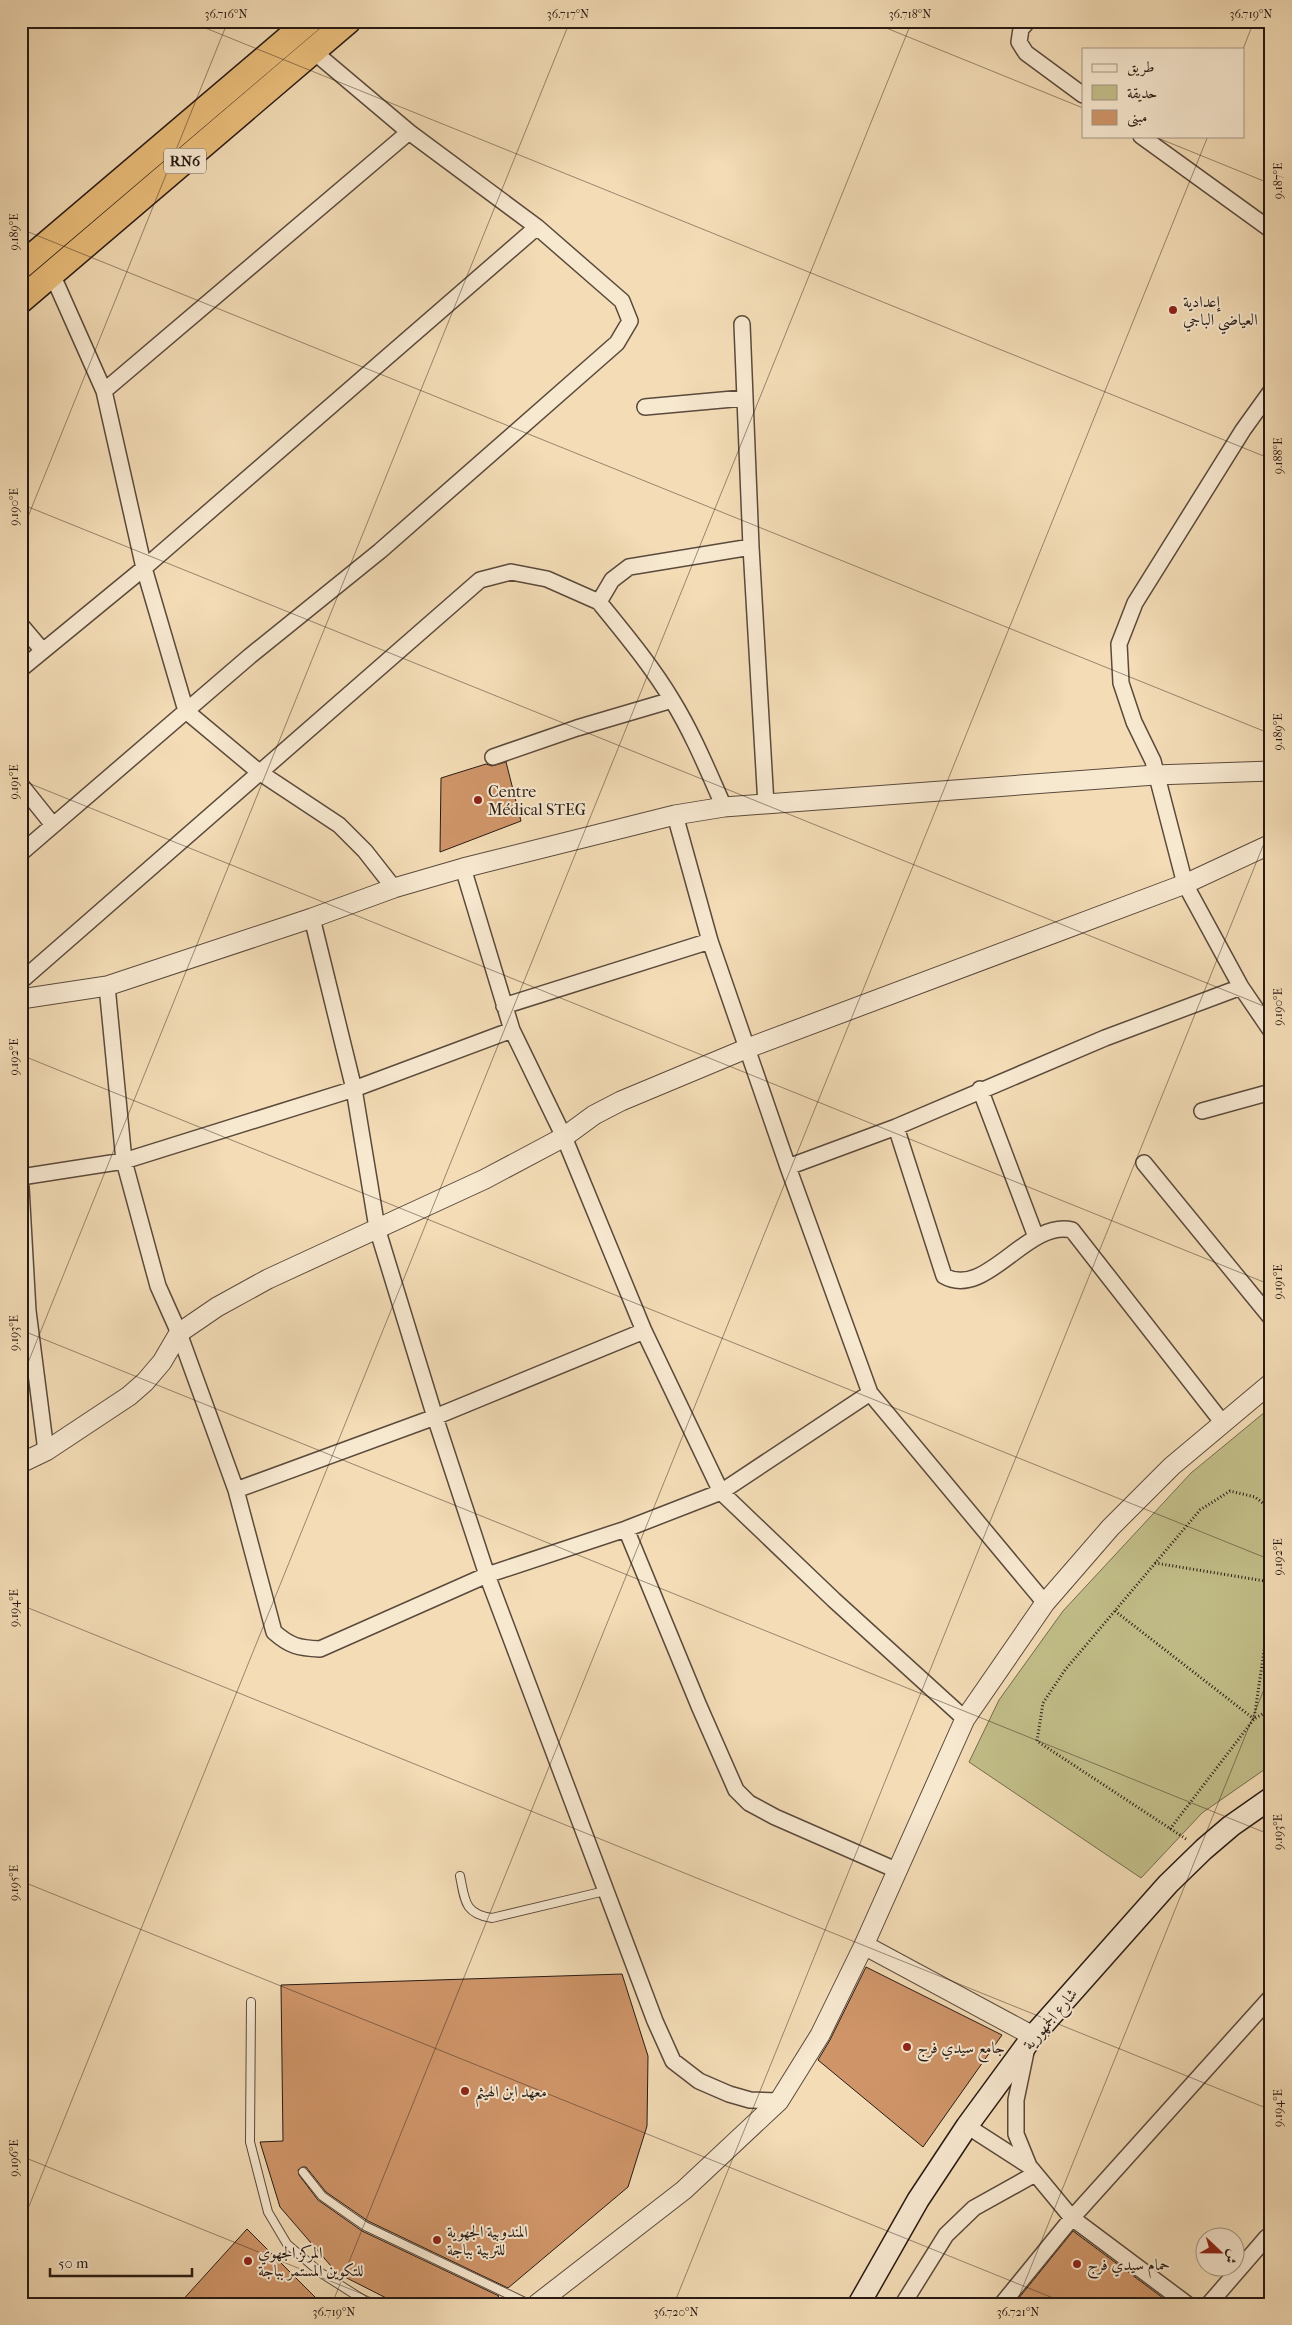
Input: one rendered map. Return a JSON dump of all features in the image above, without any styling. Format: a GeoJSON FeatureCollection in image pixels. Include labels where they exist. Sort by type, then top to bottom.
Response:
{"type":"FeatureCollection","features":[{"type":"Feature","properties":{"kind":"highway","name":"RN6"},"geometry":{"type":"LineString","coordinates":[[21,266],[309,21]]}},
{"type":"Feature","properties":{"kind":"highway","name":"RN6"},"geometry":{"type":"LineString","coordinates":[[21,300],[348,21]]}},
{"type":"Feature","properties":{"kind":"main road","name":"شارع الجمهورية"},"geometry":{"type":"LineString","coordinates":[[859,2304],[918,2200],[966,2126],[1030,2040],[1168,1884],[1217,1838],[1271,1798]]}},
{"type":"Feature","properties":{"kind":"street"},"geometry":{"type":"LineString","coordinates":[[1028,21],[1022,29],[1019,42],[1026,53],[1082,93]]}},
{"type":"Feature","properties":{"kind":"street"},"geometry":{"type":"LineString","coordinates":[[21,853],[250,656],[380,551],[617,343],[630,321],[622,301],[537,227],[409,132],[313,51]]}},
{"type":"Feature","properties":{"kind":"street"},"geometry":{"type":"LineString","coordinates":[[104,391],[409,132]]}},
{"type":"Feature","properties":{"kind":"street"},"geometry":{"type":"LineString","coordinates":[[1144,138],[1271,230]]}},
{"type":"Feature","properties":{"kind":"street"},"geometry":{"type":"LineString","coordinates":[[21,669],[144,568],[537,227]]}},
{"type":"Feature","properties":{"kind":"street"},"geometry":{"type":"LineString","coordinates":[[52,274],[104,391],[144,568],[186,710],[259,772],[339,825],[365,851],[394,888]]}},
{"type":"Feature","properties":{"kind":"street"},"geometry":{"type":"LineString","coordinates":[[742,324],[751,547],[766,805]]}},
{"type":"Feature","properties":{"kind":"street"},"geometry":{"type":"LineString","coordinates":[[1271,391],[1243,430],[1135,603],[1119,644],[1121,683],[1134,722],[1152,761],[1185,884],[1242,987],[1271,1031]]}},
{"type":"Feature","properties":{"kind":"street"},"geometry":{"type":"LineString","coordinates":[[645,407],[744,398]]}},
{"type":"Feature","properties":{"kind":"street"},"geometry":{"type":"LineString","coordinates":[[599,602],[612,580],[629,567],[751,547]]}},
{"type":"Feature","properties":{"kind":"street"},"geometry":{"type":"LineString","coordinates":[[21,981],[480,580],[511,572],[547,579],[599,602],[636,648],[672,700],[694,740],[724,807]]}},
{"type":"Feature","properties":{"kind":"street"},"geometry":{"type":"LineString","coordinates":[[21,625],[43,650]]}},
{"type":"Feature","properties":{"kind":"street"},"geometry":{"type":"LineString","coordinates":[[493,757],[577,728],[672,700]]}},
{"type":"Feature","properties":{"kind":"street"},"geometry":{"type":"LineString","coordinates":[[21,999],[107,986],[312,918],[394,888],[463,868],[675,815],[724,807],[1155,775],[1271,770]]}},
{"type":"Feature","properties":{"kind":"street"},"geometry":{"type":"LineString","coordinates":[[21,785],[52,825]]}},
{"type":"Feature","properties":{"kind":"street"},"geometry":{"type":"LineString","coordinates":[[675,815],[710,941],[788,1166],[870,1393],[1045,1602]]}},
{"type":"Feature","properties":{"kind":"street"},"geometry":{"type":"LineString","coordinates":[[21,1463],[46,1451],[129,1396],[145,1382],[162,1362],[179,1333],[218,1306],[268,1279],[485,1180],[564,1136],[594,1115],[621,1101],[748,1048],[1185,884],[1271,844]]}},
{"type":"Feature","properties":{"kind":"street"},"geometry":{"type":"LineString","coordinates":[[463,868],[512,1030],[564,1136],[644,1331],[720,1492],[834,1600],[965,1719]]}},
{"type":"Feature","properties":{"kind":"street"},"geometry":{"type":"LineString","coordinates":[[312,918],[354,1088],[378,1228],[435,1417],[487,1575],[655,2021],[673,2061],[699,2081],[729,2094],[750,2100],[780,2101]]}},
{"type":"Feature","properties":{"kind":"street"},"geometry":{"type":"LineString","coordinates":[[504,1006],[710,941]]}},
{"type":"Feature","properties":{"kind":"street"},"geometry":{"type":"LineString","coordinates":[[107,986],[124,1161],[158,1286],[179,1333],[236,1490],[274,1632],[287,1643],[302,1649],[320,1649],[487,1575],[626,1529],[720,1492],[870,1393]]}},
{"type":"Feature","properties":{"kind":"street"},"geometry":{"type":"LineString","coordinates":[[788,1166],[896,1127],[980,1089],[1105,1038],[1242,987]]}},
{"type":"Feature","properties":{"kind":"street"},"geometry":{"type":"LineString","coordinates":[[21,1177],[124,1161],[354,1088],[512,1030]]}},
{"type":"Feature","properties":{"kind":"street"},"geometry":{"type":"LineString","coordinates":[[980,1089],[1036,1238]]}},
{"type":"Feature","properties":{"kind":"street"},"geometry":{"type":"LineString","coordinates":[[1202,1111],[1271,1092]]}},
{"type":"Feature","properties":{"kind":"street"},"geometry":{"type":"LineString","coordinates":[[896,1127],[944,1276],[952,1280],[964,1281],[989,1270],[1036,1238],[1058,1228],[1072,1230],[1222,1422]]}},
{"type":"Feature","properties":{"kind":"street"},"geometry":{"type":"LineString","coordinates":[[1144,1163],[1271,1318]]}},
{"type":"Feature","properties":{"kind":"street"},"geometry":{"type":"LineString","coordinates":[[21,1187],[25,1311],[46,1451]]}},
{"type":"Feature","properties":{"kind":"street"},"geometry":{"type":"LineString","coordinates":[[236,1490],[435,1417],[644,1331]]}},
{"type":"Feature","properties":{"kind":"street"},"geometry":{"type":"LineString","coordinates":[[537,2304],[684,2190],[780,2101],[820,2035],[864,1945],[965,1719],[1045,1602],[1136,1501],[1222,1422],[1271,1383]]}},
{"type":"Feature","properties":{"kind":"street"},"geometry":{"type":"LineString","coordinates":[[626,1529],[736,1790],[748,1803],[774,1817],[896,1870]]}},
{"type":"Feature","properties":{"kind":"street"},"geometry":{"type":"LineString","coordinates":[[864,1945],[1030,2040],[1016,2100],[1016,2134],[1032,2170],[1072,2218],[1187,2304]]}},
{"type":"Feature","properties":{"kind":"street"},"geometry":{"type":"LineString","coordinates":[[1002,2304],[1072,2218],[1271,1997]]}},
{"type":"Feature","properties":{"kind":"street"},"geometry":{"type":"LineString","coordinates":[[966,2126],[1032,2170]]}},
{"type":"Feature","properties":{"kind":"street"},"geometry":{"type":"LineString","coordinates":[[903,2304],[946,2235],[974,2208],[1032,2170]]}},
{"type":"Feature","properties":{"kind":"street"},"geometry":{"type":"LineString","coordinates":[[1209,2304],[1267,2237]]}},
{"type":"Feature","properties":{"kind":"lane"},"geometry":{"type":"LineString","coordinates":[[460,1876],[466,1905],[478,1916],[492,1918],[605,1891]]}},
{"type":"Feature","properties":{"kind":"lane"},"geometry":{"type":"LineString","coordinates":[[251,2002],[250,2142],[268,2212],[287,2244],[321,2273],[370,2304]]}},
{"type":"Feature","properties":{"kind":"lane"},"geometry":{"type":"LineString","coordinates":[[303,2172],[322,2196],[365,2226],[529,2304]]}},
{"type":"Feature","properties":{"kind":"path"},"geometry":{"type":"LineString","coordinates":[[1271,1509],[1255,1497],[1230,1491],[1200,1510],[1065,1670],[1044,1703],[1037,1741],[1170,1829],[1254,1719],[1271,1710]]}},
{"type":"Feature","properties":{"kind":"path"},"geometry":{"type":"LineString","coordinates":[[1155,1563],[1271,1582]]}},
{"type":"Feature","properties":{"kind":"path"},"geometry":{"type":"LineString","coordinates":[[1254,1719],[1271,1604]]}},
{"type":"Feature","properties":{"kind":"path"},"geometry":{"type":"LineString","coordinates":[[1115,1611],[1254,1719]]}},
{"type":"Feature","properties":{"kind":"green space"},"geometry":{"type":"Polygon","coordinates":[[[1271,1407],[1271,1765],[1202,1813],[1141,1878],[969,1762],[999,1700],[1063,1611],[1191,1473],[1271,1407]]]}},
{"type":"Feature","properties":{"kind":"building","name":"Centre Médical STEG"},"geometry":{"type":"Polygon","coordinates":[[[506,762],[521,821],[440,852],[441,778],[486,764],[492,766],[506,762]]]}},
{"type":"Feature","properties":{"kind":"building","name":"جامع سيدي فرج"},"geometry":{"type":"Polygon","coordinates":[[[866,1967],[1002,2035],[923,2147],[818,2060],[866,1967]]]}},
{"type":"Feature","properties":{"kind":"building"},"geometry":{"type":"Polygon","coordinates":[[[622,1974],[648,2056],[647,2126],[628,2187],[508,2288],[368,2221],[326,2192],[306,2167],[298,2170],[299,2175],[318,2200],[362,2231],[499,2296],[490,2304],[398,2304],[337,2273],[280,2207],[260,2142],[283,2141],[281,1985],[622,1974]]]}},
{"type":"Feature","properties":{"kind":"building","name":"المركز الجهوي للتكوين المستمر بباجة"},"geometry":{"type":"Polygon","coordinates":[[[247,2229],[322,2304],[179,2304],[247,2229]]]}},
{"type":"Feature","properties":{"kind":"building","name":"حمام سيدي فرج"},"geometry":{"type":"Polygon","coordinates":[[[1073,2231],[1151,2289],[1171,2304],[1014,2304],[1073,2231]]]}},
{"type":"Feature","properties":{"kind":"place","name":"إعدادية العياضي الباجي"},"geometry":{"type":"Point","coordinates":[1173,310]}},
{"type":"Feature","properties":{"kind":"place","name":"Centre Médical STEG"},"geometry":{"type":"Point","coordinates":[478,800]}},
{"type":"Feature","properties":{"kind":"place","name":"جامع سيدي فرج"},"geometry":{"type":"Point","coordinates":[907,2047]}},
{"type":"Feature","properties":{"kind":"place","name":"معهد ابن الهيثم"},"geometry":{"type":"Point","coordinates":[465,2091]}},
{"type":"Feature","properties":{"kind":"place","name":"المندوبية الجهوية للتربية بباجة"},"geometry":{"type":"Point","coordinates":[437,2240]}},
{"type":"Feature","properties":{"kind":"place","name":"المركز الجهوي للتكوين المستمر بباجة"},"geometry":{"type":"Point","coordinates":[248,2261]}},
{"type":"Feature","properties":{"kind":"place","name":"حمام سيدي فرج"},"geometry":{"type":"Point","coordinates":[1077,2264]}}]}
